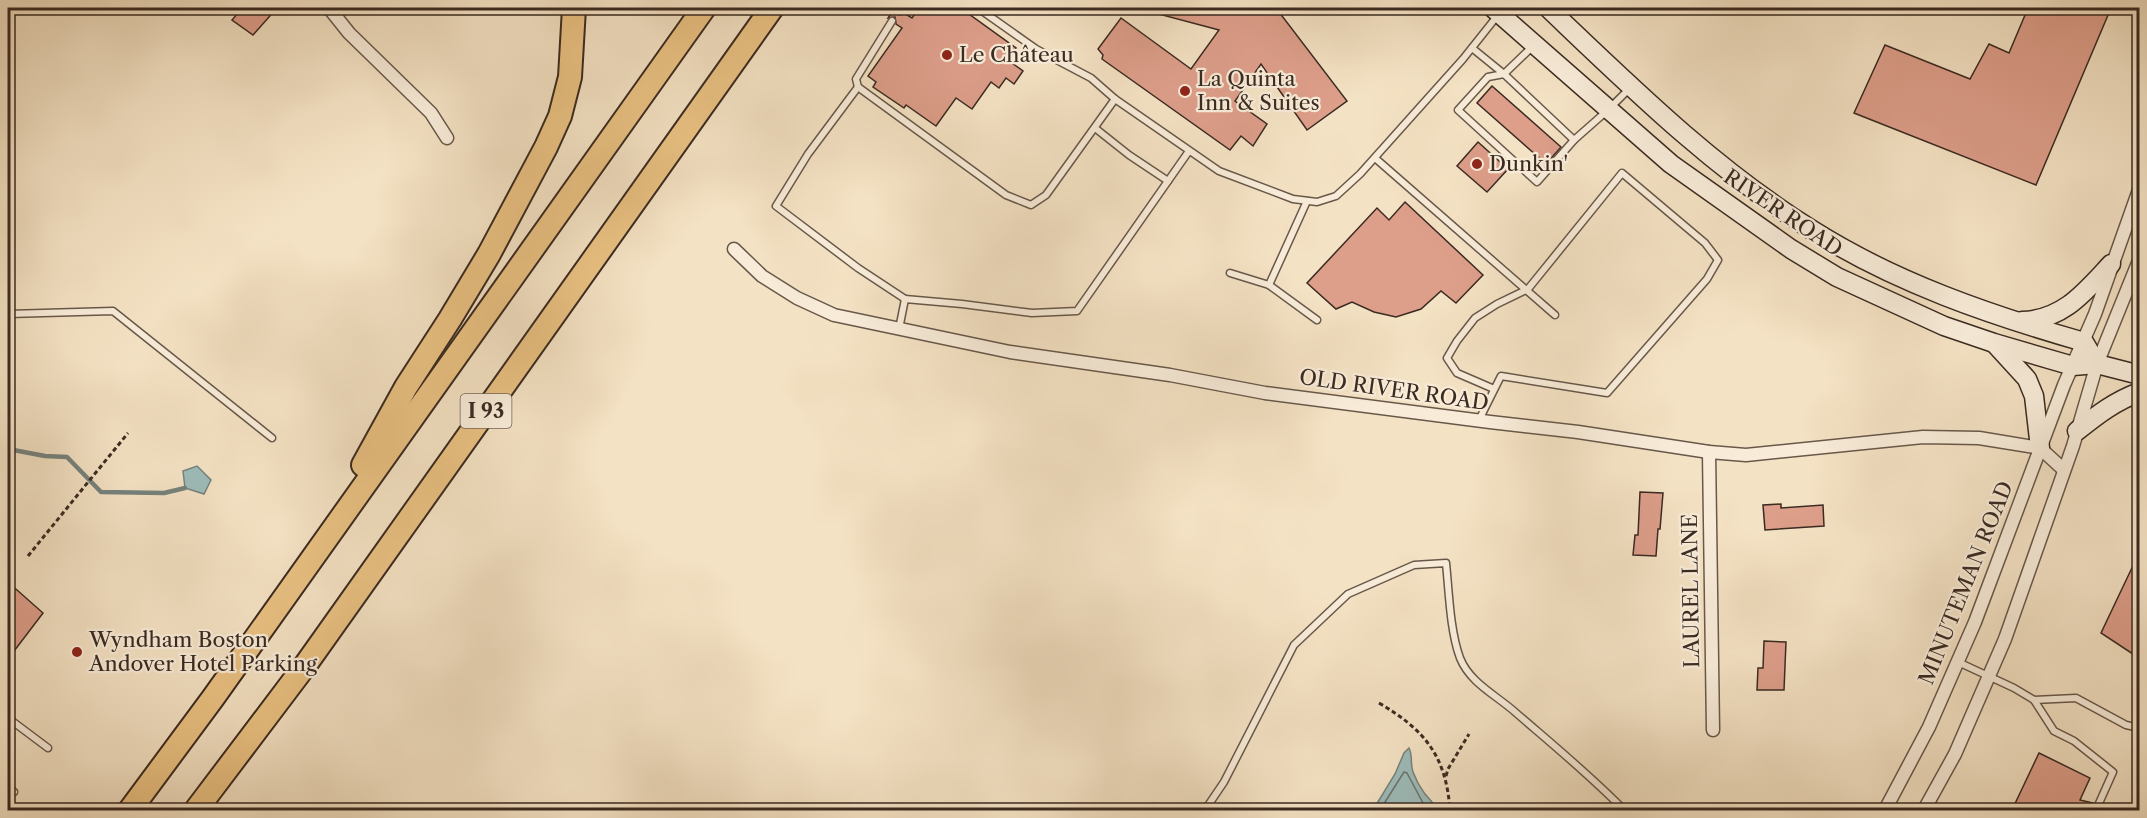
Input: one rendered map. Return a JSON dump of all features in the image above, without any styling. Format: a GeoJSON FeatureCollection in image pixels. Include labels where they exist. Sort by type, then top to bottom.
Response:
{"type":"FeatureCollection","features":[{"type":"Feature","properties":{"kind":"highway"},"geometry":{"type":"LineString","coordinates":[[309,564],[406,387],[489,254],[546,147],[560,116],[570,77],[574,8]]}},
{"type":"Feature","properties":{"kind":"highway","name":"I 93"},"geometry":{"type":"LineString","coordinates":[[130,810],[309,564],[704,8]]}},
{"type":"Feature","properties":{"kind":"highway","name":"I 93"},"geometry":{"type":"LineString","coordinates":[[196,810],[311,657],[772,8]]}},
{"type":"Feature","properties":{"kind":"main road","name":"RIVER ROAD"},"geometry":{"type":"LineString","coordinates":[[1548,8],[1630,87],[1694,144],[1812,230],[1860,258],[1933,293],[2010,321],[2084,342]]}},
{"type":"Feature","properties":{"kind":"main road","name":"RIVER ROAD"},"geometry":{"type":"LineString","coordinates":[[1499,9],[1608,110],[1671,164],[1791,249],[1837,277],[1944,326],[1994,343],[2073,366],[2097,364],[2139,375]]}},
{"type":"Feature","properties":{"kind":"main road"},"geometry":{"type":"LineString","coordinates":[[2010,321],[2036,320],[2062,311],[2079,298],[2111,264]]}},
{"type":"Feature","properties":{"kind":"main road"},"geometry":{"type":"LineString","coordinates":[[2084,342],[2097,364]]}},
{"type":"Feature","properties":{"kind":"main road"},"geometry":{"type":"LineString","coordinates":[[1994,343],[2013,362],[2031,387],[2040,448]]}},
{"type":"Feature","properties":{"kind":"main road"},"geometry":{"type":"LineString","coordinates":[[2078,431],[2104,409],[2139,392]]}},
{"type":"Feature","properties":{"kind":"street"},"geometry":{"type":"LineString","coordinates":[[329,8],[350,33],[431,113],[447,138]]}},
{"type":"Feature","properties":{"kind":"street","name":"MINUTEMAN ROAD"},"geometry":{"type":"LineString","coordinates":[[1885,810],[1929,727],[1958,662],[2064,385],[2084,342],[2139,187]]}},
{"type":"Feature","properties":{"kind":"street","name":"OLD RIVER ROAD"},"geometry":{"type":"LineString","coordinates":[[734,249],[762,276],[797,298],[834,315],[1010,352],[1170,375],[1264,393],[1588,433],[1708,452],[1746,454],[1779,452],[1923,437],[1979,438],[2040,448]]}},
{"type":"Feature","properties":{"kind":"street"},"geometry":{"type":"LineString","coordinates":[[1924,810],[1955,754],[2005,639],[2078,431],[2097,364],[2139,258]]}},
{"type":"Feature","properties":{"kind":"street"},"geometry":{"type":"LineString","coordinates":[[2040,448],[2064,470]]}},
{"type":"Feature","properties":{"kind":"street","name":"LAUREL LANE"},"geometry":{"type":"LineString","coordinates":[[1708,452],[1713,730]]}},
{"type":"Feature","properties":{"kind":"lane"},"geometry":{"type":"LineString","coordinates":[[978,8],[1036,49],[1091,78],[1114,99],[1219,171],[1293,199],[1317,202],[1336,196],[1360,174],[1472,48],[1499,9]]}},
{"type":"Feature","properties":{"kind":"lane"},"geometry":{"type":"LineString","coordinates":[[892,21],[856,79],[858,87],[1006,195],[1031,206],[1046,195],[1114,99]]}},
{"type":"Feature","properties":{"kind":"lane"},"geometry":{"type":"LineString","coordinates":[[1535,44],[1504,74],[1488,77],[1458,110],[1537,182],[1575,140],[1630,87]]}},
{"type":"Feature","properties":{"kind":"lane"},"geometry":{"type":"LineString","coordinates":[[1472,48],[1504,74],[1575,140]]}},
{"type":"Feature","properties":{"kind":"lane"},"geometry":{"type":"LineString","coordinates":[[858,87],[808,154],[776,206],[858,268],[905,298],[1032,313],[1077,311],[1189,151]]}},
{"type":"Feature","properties":{"kind":"lane"},"geometry":{"type":"LineString","coordinates":[[1095,128],[1129,155],[1168,181]]}},
{"type":"Feature","properties":{"kind":"lane"},"geometry":{"type":"LineString","coordinates":[[1375,158],[1556,315]]}},
{"type":"Feature","properties":{"kind":"lane"},"geometry":{"type":"LineString","coordinates":[[1478,421],[1501,376],[1607,393],[1707,279],[1718,260],[1706,243],[1622,173],[1528,289],[1475,318],[1457,341],[1447,358],[1457,373],[1494,389]]}},
{"type":"Feature","properties":{"kind":"lane"},"geometry":{"type":"LineString","coordinates":[[1269,285],[1307,201]]}},
{"type":"Feature","properties":{"kind":"lane"},"geometry":{"type":"LineString","coordinates":[[1230,273],[1269,285],[1317,320]]}},
{"type":"Feature","properties":{"kind":"lane"},"geometry":{"type":"LineString","coordinates":[[899,329],[905,298]]}},
{"type":"Feature","properties":{"kind":"lane"},"geometry":{"type":"LineString","coordinates":[[8,314],[113,311],[272,438]]}},
{"type":"Feature","properties":{"kind":"lane"},"geometry":{"type":"LineString","coordinates":[[1205,810],[1229,774],[1294,645],[1348,594],[1414,565],[1446,563],[1451,615],[1461,659],[1476,682],[1512,709],[1598,784],[1624,810]]}},
{"type":"Feature","properties":{"kind":"lane"},"geometry":{"type":"LineString","coordinates":[[1958,662],[2034,700],[2054,731],[2074,741],[2113,772],[2096,810]]}},
{"type":"Feature","properties":{"kind":"lane"},"geometry":{"type":"LineString","coordinates":[[2034,700],[2076,698],[2126,725],[2139,728]]}},
{"type":"Feature","properties":{"kind":"lane"},"geometry":{"type":"LineString","coordinates":[[8,718],[48,748]]}},
{"type":"Feature","properties":{"kind":"lane"},"geometry":{"type":"LineString","coordinates":[[8,787],[14,792]]}},
{"type":"Feature","properties":{"kind":"path"},"geometry":{"type":"LineString","coordinates":[[28,556],[128,434]]}},
{"type":"Feature","properties":{"kind":"path"},"geometry":{"type":"LineString","coordinates":[[1378,704],[1396,714],[1416,730],[1436,755],[1446,776],[1450,810]]}},
{"type":"Feature","properties":{"kind":"path"},"geometry":{"type":"LineString","coordinates":[[1446,776],[1469,734]]}},
{"type":"Feature","properties":{"kind":"path"},"geometry":{"type":"LineString","coordinates":[[1128,810],[1148,804],[1158,804],[1169,810]]}},
{"type":"Feature","properties":{"kind":"water"},"geometry":{"type":"Polygon","coordinates":[[[197,466],[211,480],[204,494],[185,488],[183,471],[197,466]]]}},
{"type":"Feature","properties":{"kind":"water"},"geometry":{"type":"Polygon","coordinates":[[[1409,748],[1412,769],[1418,783],[1428,798],[1441,810],[1373,810],[1395,774],[1404,753],[1409,748]]]}},
{"type":"Feature","properties":{"kind":"building"},"geometry":{"type":"Polygon","coordinates":[[[242,8],[277,8],[253,35],[232,20],[242,8]]]}},
{"type":"Feature","properties":{"kind":"building"},"geometry":{"type":"Polygon","coordinates":[[[895,8],[897,14],[904,13],[912,18],[919,8],[973,8],[969,14],[1016,48],[1008,60],[1023,71],[1014,84],[1006,78],[999,88],[991,82],[972,109],[956,98],[936,126],[906,105],[904,108],[873,87],[876,82],[868,76],[902,28],[896,24],[895,17],[888,18],[895,8]]]}},
{"type":"Feature","properties":{"kind":"building"},"geometry":{"type":"Polygon","coordinates":[[[1151,8],[1276,8],[1347,101],[1307,130],[1261,64],[1235,101],[1267,124],[1253,146],[1241,136],[1230,150],[1102,59],[1103,55],[1098,49],[1121,18],[1191,69],[1219,30],[1151,12],[1151,8]]]}},
{"type":"Feature","properties":{"kind":"building"},"geometry":{"type":"Polygon","coordinates":[[[2028,8],[2111,8],[2036,185],[1854,113],[1885,45],[1970,79],[1989,44],[2009,53],[2028,8]]]}},
{"type":"Feature","properties":{"kind":"building"},"geometry":{"type":"Polygon","coordinates":[[[1492,86],[1561,147],[1546,164],[1477,103],[1492,86]]]}},
{"type":"Feature","properties":{"kind":"building"},"geometry":{"type":"Polygon","coordinates":[[[1478,142],[1508,169],[1487,192],[1457,166],[1478,142]]]}},
{"type":"Feature","properties":{"kind":"building"},"geometry":{"type":"Polygon","coordinates":[[[1405,202],[1483,275],[1456,303],[1441,291],[1421,309],[1396,317],[1374,312],[1352,302],[1336,309],[1307,283],[1377,208],[1389,220],[1405,202]]]}},
{"type":"Feature","properties":{"kind":"building"},"geometry":{"type":"Polygon","coordinates":[[[1640,492],[1663,493],[1656,556],[1633,555],[1635,535],[1638,535],[1640,492]]]}},
{"type":"Feature","properties":{"kind":"building"},"geometry":{"type":"Polygon","coordinates":[[[1781,504],[1781,508],[1823,505],[1824,526],[1765,530],[1763,505],[1781,504]]]}},
{"type":"Feature","properties":{"kind":"building"},"geometry":{"type":"Polygon","coordinates":[[[2139,553],[2139,658],[2101,633],[2139,553]]]}},
{"type":"Feature","properties":{"kind":"building"},"geometry":{"type":"Polygon","coordinates":[[[8,582],[43,613],[8,659],[8,582]]]}},
{"type":"Feature","properties":{"kind":"building"},"geometry":{"type":"Polygon","coordinates":[[[1764,641],[1786,642],[1784,690],[1757,690],[1758,668],[1763,668],[1764,641]]]}},
{"type":"Feature","properties":{"kind":"building"},"geometry":{"type":"Polygon","coordinates":[[[2039,753],[2090,778],[2080,800],[2093,803],[2091,810],[2012,810],[2039,753]]]}},
{"type":"Feature","properties":{"kind":"waterway"},"geometry":{"type":"LineString","coordinates":[[8,449],[45,456],[67,457],[101,492],[164,493],[185,488]]}},
{"type":"Feature","properties":{"kind":"place","name":"Le Château"},"geometry":{"type":"Point","coordinates":[947,55]}},
{"type":"Feature","properties":{"kind":"place","name":"La Quinta Inn & Suites"},"geometry":{"type":"Point","coordinates":[1185,91]}},
{"type":"Feature","properties":{"kind":"place","name":"Dunkin'"},"geometry":{"type":"Point","coordinates":[1477,164]}},
{"type":"Feature","properties":{"kind":"place","name":"Wyndham Boston Andover Hotel Parking"},"geometry":{"type":"Point","coordinates":[77,652]}}]}
